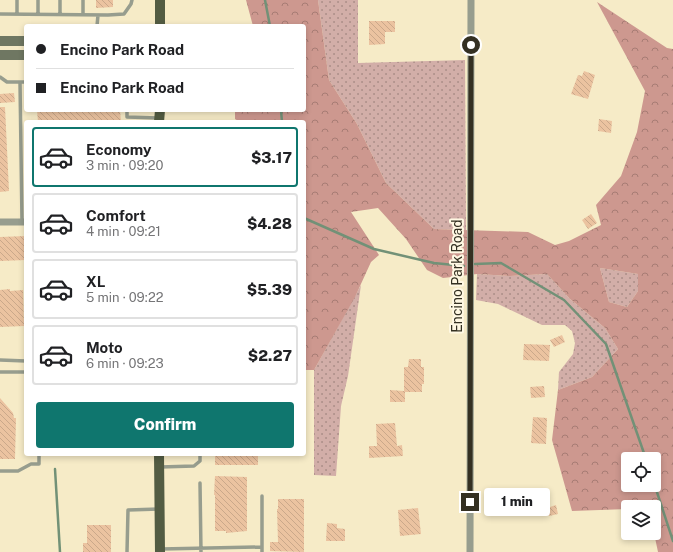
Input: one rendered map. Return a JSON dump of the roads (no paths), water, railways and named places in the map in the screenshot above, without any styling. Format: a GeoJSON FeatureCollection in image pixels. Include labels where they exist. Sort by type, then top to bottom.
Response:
{"type":"FeatureCollection","features":[{"type":"Feature","properties":{"kind":"main road"},"geometry":{"type":"LineString","coordinates":[[160,0],[160,24]]}},
{"type":"Feature","properties":{"kind":"main road"},"geometry":{"type":"LineString","coordinates":[[159,456],[160,550]]}},
{"type":"Feature","properties":{"kind":"street","name":"Encino Park Road"},"geometry":{"type":"LineString","coordinates":[[470,552],[471,0]]}},
{"type":"Feature","properties":{"kind":"street"},"geometry":{"type":"LineString","coordinates":[[0,41],[24,41]]}},
{"type":"Feature","properties":{"kind":"street"},"geometry":{"type":"LineString","coordinates":[[0,54],[24,55]]}},
{"type":"Feature","properties":{"kind":"street"},"geometry":{"type":"LineString","coordinates":[[0,222],[24,222]]}},
{"type":"Feature","properties":{"kind":"lane"},"geometry":{"type":"LineString","coordinates":[[17,0],[17,14]]}},
{"type":"Feature","properties":{"kind":"lane"},"geometry":{"type":"LineString","coordinates":[[38,0],[38,14]]}},
{"type":"Feature","properties":{"kind":"lane"},"geometry":{"type":"LineString","coordinates":[[60,0],[60,14]]}},
{"type":"Feature","properties":{"kind":"lane"},"geometry":{"type":"LineString","coordinates":[[83,0],[83,14]]}},
{"type":"Feature","properties":{"kind":"lane"},"geometry":{"type":"LineString","coordinates":[[0,14],[124,14],[132,4],[132,0]]}},
{"type":"Feature","properties":{"kind":"lane"},"geometry":{"type":"LineString","coordinates":[[97,24],[98,15]]}},
{"type":"Feature","properties":{"kind":"lane"},"geometry":{"type":"LineString","coordinates":[[0,77],[7,82],[24,82]]}},
{"type":"Feature","properties":{"kind":"lane"},"geometry":{"type":"LineString","coordinates":[[20,82],[24,222]]}},
{"type":"Feature","properties":{"kind":"lane"},"geometry":{"type":"LineString","coordinates":[[127,112],[127,117],[160,117]]}},
{"type":"Feature","properties":{"kind":"lane"},"geometry":{"type":"LineString","coordinates":[[0,360],[24,361]]}},
{"type":"Feature","properties":{"kind":"lane"},"geometry":{"type":"LineString","coordinates":[[0,372],[24,372]]}},
{"type":"Feature","properties":{"kind":"lane"},"geometry":{"type":"LineString","coordinates":[[0,471],[18,471],[31,464],[39,464],[39,456]]}},
{"type":"Feature","properties":{"kind":"lane"},"geometry":{"type":"LineString","coordinates":[[159,467],[194,466],[200,461],[200,456]]}},
{"type":"Feature","properties":{"kind":"lane"},"geometry":{"type":"LineString","coordinates":[[200,483],[201,552]]}},
{"type":"Feature","properties":{"kind":"lane"},"geometry":{"type":"LineString","coordinates":[[262,496],[262,552]]}},
{"type":"Feature","properties":{"kind":"lane"},"geometry":{"type":"LineString","coordinates":[[127,552],[128,510],[159,509]]}},
{"type":"Feature","properties":{"kind":"lane"},"geometry":{"type":"LineString","coordinates":[[160,550],[201,547],[262,547]]}},
{"type":"Feature","properties":{"kind":"waterway"},"geometry":{"type":"LineString","coordinates":[[265,0],[270,24]]}},
{"type":"Feature","properties":{"kind":"waterway"},"geometry":{"type":"LineString","coordinates":[[281,112],[282,120]]}},
{"type":"Feature","properties":{"kind":"waterway"},"geometry":{"type":"LineString","coordinates":[[306,219],[374,249],[434,263],[464,266]]}},
{"type":"Feature","properties":{"kind":"waterway"},"geometry":{"type":"LineString","coordinates":[[475,264],[501,263],[564,300],[606,344],[644,452]]}},
{"type":"Feature","properties":{"kind":"waterway"},"geometry":{"type":"LineString","coordinates":[[55,469],[60,552]]}},
{"type":"Feature","properties":{"kind":"waterway"},"geometry":{"type":"LineString","coordinates":[[657,492],[673,541]]}}]}
